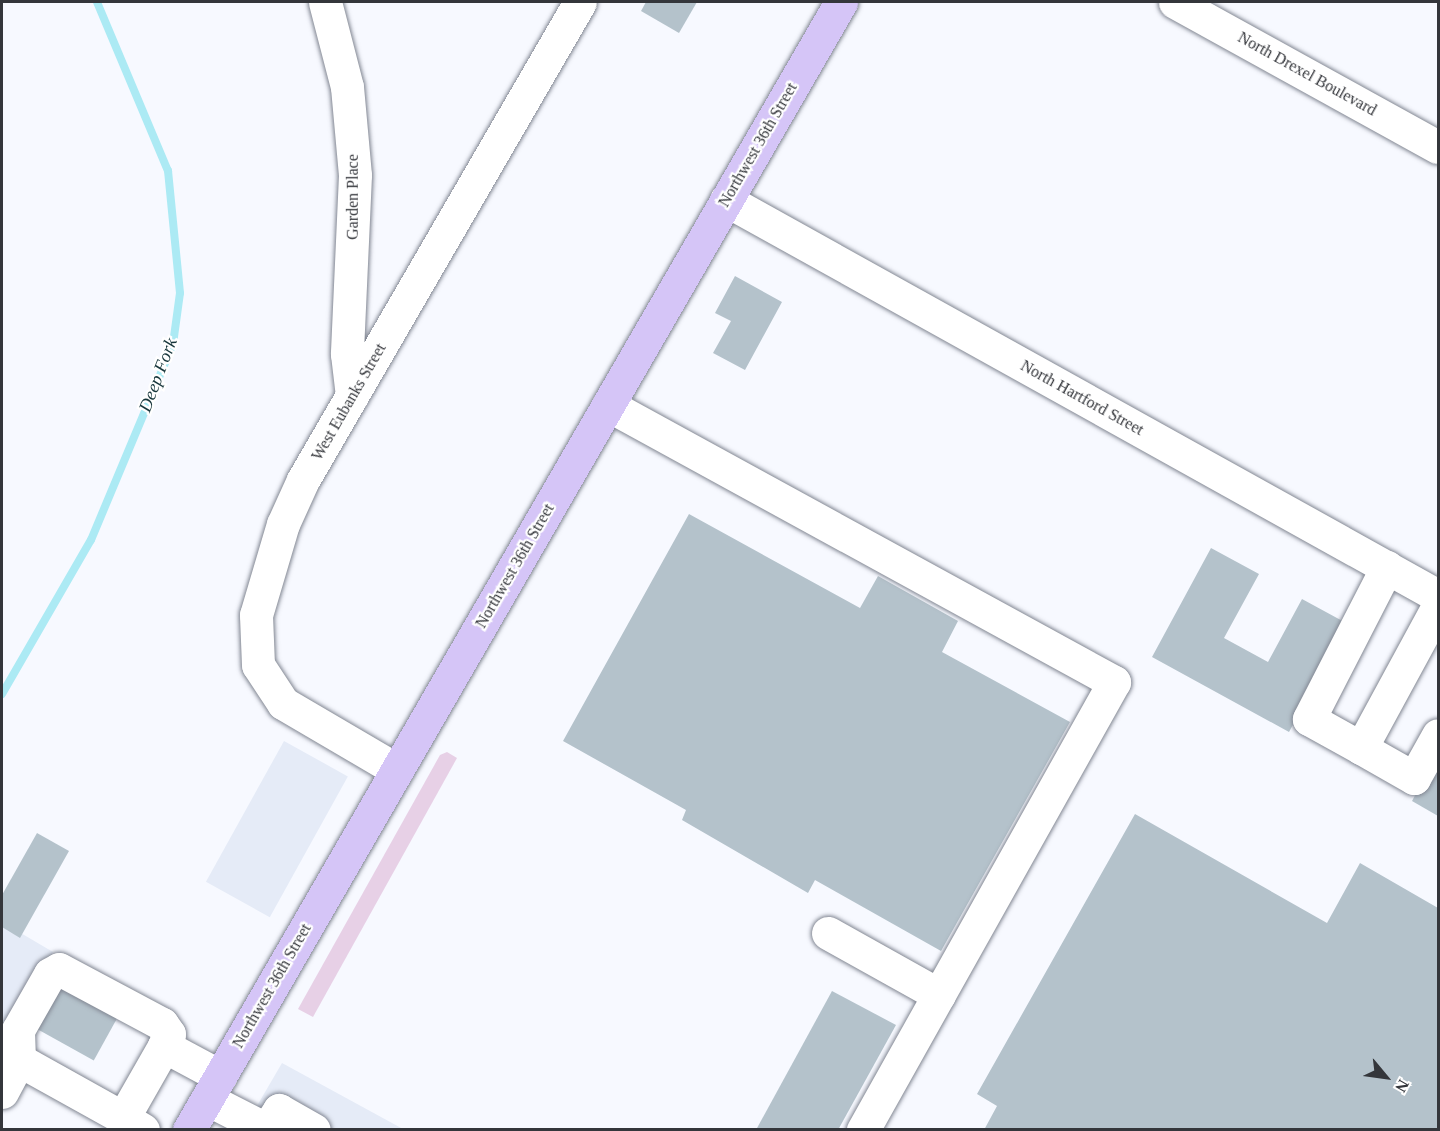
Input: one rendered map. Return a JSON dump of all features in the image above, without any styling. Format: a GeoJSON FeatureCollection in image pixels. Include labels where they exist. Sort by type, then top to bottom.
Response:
{"type":"FeatureCollection","features":[{"type":"Feature","properties":{"kind":"main road","name":"Northwest 36th Street"},"geometry":{"type":"LineString","coordinates":[[189,1130],[841,2]]}},
{"type":"Feature","properties":{"kind":"street","name":"Garden Place"},"geometry":{"type":"LineString","coordinates":[[325,2],[346,87],[355,175],[347,354],[352,396]]}},
{"type":"Feature","properties":{"kind":"street","name":"West Eubanks Street"},"geometry":{"type":"LineString","coordinates":[[397,770],[283,703],[267,684],[255,645],[256,615],[283,524],[352,396],[580,2]]}},
{"type":"Feature","properties":{"kind":"street","name":"North Drexel Boulevard"},"geometry":{"type":"LineString","coordinates":[[1175,2],[1438,147]]}},
{"type":"Feature","properties":{"kind":"street","name":"North Hartford Street"},"geometry":{"type":"LineString","coordinates":[[726,200],[1438,596]]}},
{"type":"Feature","properties":{"kind":"street"},"geometry":{"type":"LineString","coordinates":[[608,405],[1114,682],[863,1130]]}},
{"type":"Feature","properties":{"kind":"street"},"geometry":{"type":"LineString","coordinates":[[1387,567],[1309,719],[1414,778],[1438,735]]}},
{"type":"Feature","properties":{"kind":"street"},"geometry":{"type":"LineString","coordinates":[[1361,748],[1438,606]]}},
{"type":"Feature","properties":{"kind":"street"},"geometry":{"type":"LineString","coordinates":[[828,933],[939,995]]}},
{"type":"Feature","properties":{"kind":"street"},"geometry":{"type":"LineString","coordinates":[[2,1092],[19,1060],[18,1030],[50,974],[59,969],[162,1024],[169,1034],[133,1124],[19,1060]]}},
{"type":"Feature","properties":{"kind":"street"},"geometry":{"type":"LineString","coordinates":[[164,1046],[266,1129],[279,1110],[314,1130]]}},
{"type":"Feature","properties":{"kind":"shaded area"},"geometry":{"type":"Polygon","coordinates":[[[284,741],[348,776],[270,917],[206,882],[284,741]]]}},
{"type":"Feature","properties":{"kind":"shaded area"},"geometry":{"type":"Polygon","coordinates":[[[447,752],[457,758],[313,1017],[298,1009],[440,755],[447,752]]]}},
{"type":"Feature","properties":{"kind":"shaded area"},"geometry":{"type":"Polygon","coordinates":[[[2,922],[53,952],[2,1041],[2,922]]]}},
{"type":"Feature","properties":{"kind":"shaded area"},"geometry":{"type":"Polygon","coordinates":[[[282,1063],[403,1129],[243,1130],[282,1063]]]}},
{"type":"Feature","properties":{"kind":"building"},"geometry":{"type":"Polygon","coordinates":[[[646,2],[697,2],[679,33],[641,11],[646,2]]]}},
{"type":"Feature","properties":{"kind":"building"},"geometry":{"type":"Polygon","coordinates":[[[735,276],[782,302],[745,370],[713,353],[731,321],[715,313],[735,276]]]}},
{"type":"Feature","properties":{"kind":"building"},"geometry":{"type":"Polygon","coordinates":[[[689,514],[860,608],[878,576],[958,621],[942,652],[1070,722],[941,951],[815,880],[808,893],[682,820],[686,810],[563,741],[689,514]]]}},
{"type":"Feature","properties":{"kind":"building"},"geometry":{"type":"Polygon","coordinates":[[[1211,548],[1259,574],[1224,638],[1268,662],[1302,599],[1348,624],[1289,732],[1152,657],[1211,548]]]}},
{"type":"Feature","properties":{"kind":"building"},"geometry":{"type":"Polygon","coordinates":[[[1438,753],[1438,816],[1412,801],[1438,753]]]}},
{"type":"Feature","properties":{"kind":"building"},"geometry":{"type":"Polygon","coordinates":[[[1135,814],[1327,923],[1360,863],[1438,908],[1438,1130],[984,1130],[997,1106],[977,1094],[1135,814]]]}},
{"type":"Feature","properties":{"kind":"building"},"geometry":{"type":"Polygon","coordinates":[[[37,833],[69,851],[20,938],[2,927],[2,895],[37,833]]]}},
{"type":"Feature","properties":{"kind":"building"},"geometry":{"type":"Polygon","coordinates":[[[56,980],[119,1015],[94,1060],[31,1025],[56,980]]]}},
{"type":"Feature","properties":{"kind":"building"},"geometry":{"type":"Polygon","coordinates":[[[832,991],[896,1025],[838,1130],[756,1130],[832,991]]]}},
{"type":"Feature","properties":{"kind":"waterway","name":"Deep Fork"},"geometry":{"type":"LineString","coordinates":[[2,694],[91,540],[173,344],[180,293],[168,171],[97,2]]}}]}
